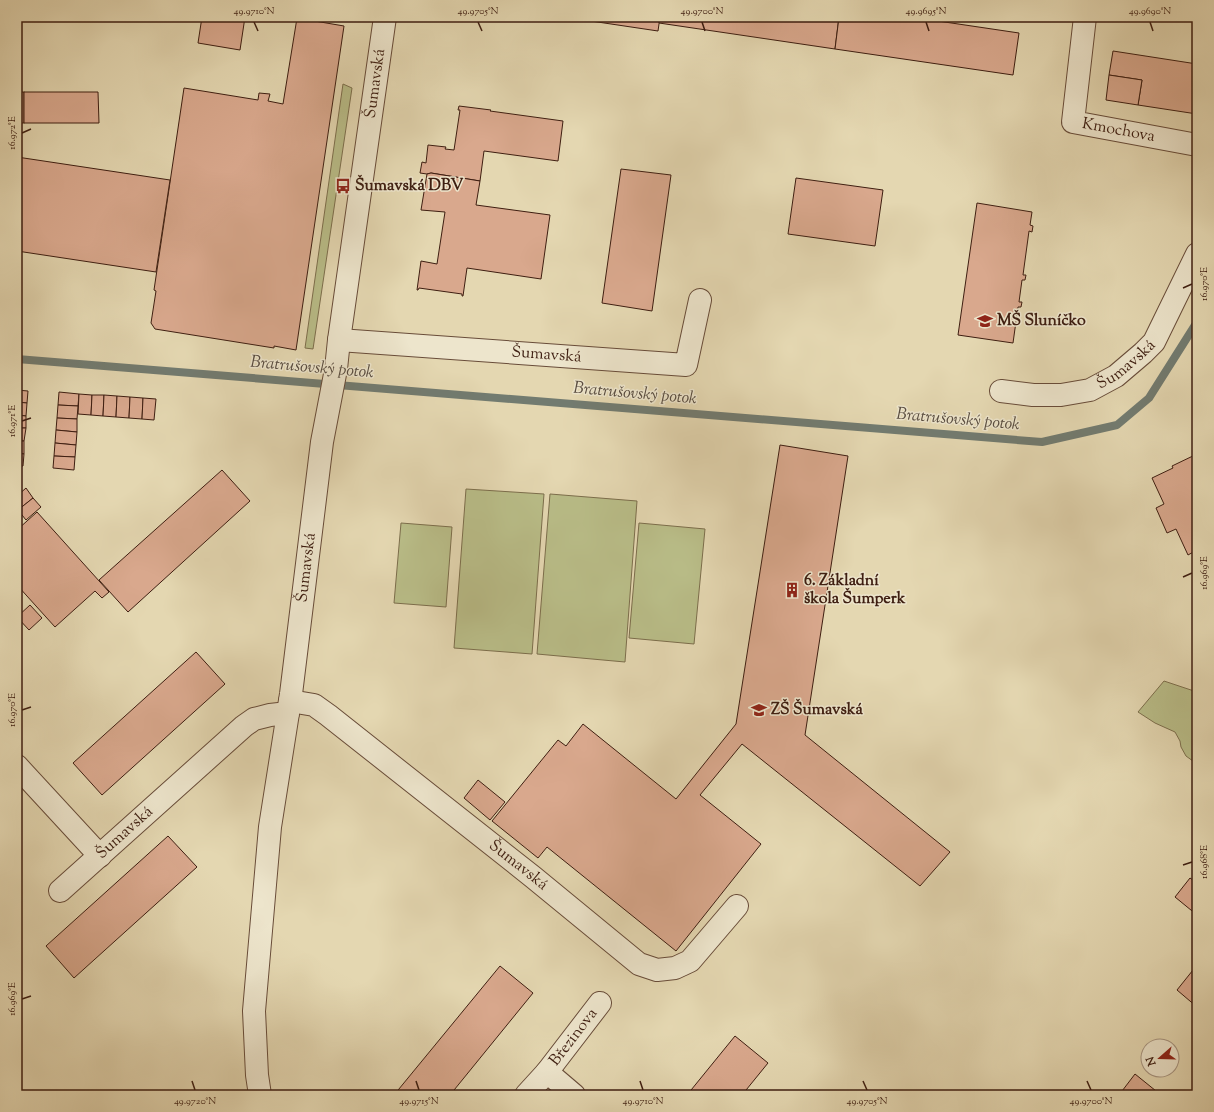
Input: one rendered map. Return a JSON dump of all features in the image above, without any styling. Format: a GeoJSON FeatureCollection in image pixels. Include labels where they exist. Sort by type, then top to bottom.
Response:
{"type":"FeatureCollection","features":[{"type":"Feature","properties":{"kind":"street","name":"Šumavská"},"geometry":{"type":"LineString","coordinates":[[260,1095],[257,1075],[254,1012],[270,827],[289,707],[322,442],[336,369],[385,17]]}},
{"type":"Feature","properties":{"kind":"street","name":"Kmochova"},"geometry":{"type":"LineString","coordinates":[[1085,17],[1073,122],[1197,145]]}},
{"type":"Feature","properties":{"kind":"street","name":"Šumavská"},"geometry":{"type":"LineString","coordinates":[[1001,391],[1033,395],[1061,395],[1090,390],[1116,376],[1154,342],[1197,254]]}},
{"type":"Feature","properties":{"kind":"street","name":"Šumavská"},"geometry":{"type":"LineString","coordinates":[[339,340],[686,366],[700,300]]}},
{"type":"Feature","properties":{"kind":"street","name":"Šumavská"},"geometry":{"type":"LineString","coordinates":[[60,891],[244,726],[254,719],[270,715],[289,707],[314,705],[533,877],[639,964],[657,970],[675,968],[690,961],[738,906]]}},
{"type":"Feature","properties":{"kind":"street"},"geometry":{"type":"LineString","coordinates":[[17,766],[100,856]]}},
{"type":"Feature","properties":{"kind":"street","name":"Březinova"},"geometry":{"type":"LineString","coordinates":[[526,1095],[547,1072],[600,1003]]}},
{"type":"Feature","properties":{"kind":"street","name":"Březinova"},"geometry":{"type":"LineString","coordinates":[[547,1072],[574,1095]]}},
{"type":"Feature","properties":{"kind":"green space"},"geometry":{"type":"Polygon","coordinates":[[[343,84],[352,88],[313,349],[305,348],[343,84]]]}},
{"type":"Feature","properties":{"kind":"green space"},"geometry":{"type":"Polygon","coordinates":[[[466,489],[544,494],[532,654],[454,648],[466,489]]]}},
{"type":"Feature","properties":{"kind":"green space"},"geometry":{"type":"Polygon","coordinates":[[[550,494],[637,501],[625,662],[537,654],[550,494]]]}},
{"type":"Feature","properties":{"kind":"green space"},"geometry":{"type":"Polygon","coordinates":[[[401,523],[452,527],[446,607],[394,603],[401,523]]]}},
{"type":"Feature","properties":{"kind":"green space"},"geometry":{"type":"Polygon","coordinates":[[[639,523],[705,529],[694,644],[629,638],[639,523]]]}},
{"type":"Feature","properties":{"kind":"green space"},"geometry":{"type":"Polygon","coordinates":[[[1164,681],[1197,692],[1197,764],[1186,756],[1175,732],[1155,723],[1138,712],[1164,681]]]}},
{"type":"Feature","properties":{"kind":"building"},"geometry":{"type":"Polygon","coordinates":[[[202,17],[245,17],[240,50],[198,43],[202,17]]]}},
{"type":"Feature","properties":{"kind":"building"},"geometry":{"type":"Polygon","coordinates":[[[564,17],[660,17],[658,31],[564,17]]]}},
{"type":"Feature","properties":{"kind":"building"},"geometry":{"type":"Polygon","coordinates":[[[660,17],[839,17],[835,49],[659,23],[660,17]]]}},
{"type":"Feature","properties":{"kind":"building"},"geometry":{"type":"Polygon","coordinates":[[[839,17],[911,17],[1019,33],[1013,75],[835,49],[839,17]]]}},
{"type":"Feature","properties":{"kind":"building"},"geometry":{"type":"Polygon","coordinates":[[[297,18],[344,26],[296,350],[274,346],[274,348],[155,329],[151,323],[156,291],[154,290],[184,88],[258,100],[259,93],[270,94],[268,101],[283,104],[297,18]]]}},
{"type":"Feature","properties":{"kind":"building"},"geometry":{"type":"Polygon","coordinates":[[[1113,51],[1197,64],[1197,114],[1138,105],[1142,80],[1109,75],[1113,51]]]}},
{"type":"Feature","properties":{"kind":"building"},"geometry":{"type":"Polygon","coordinates":[[[1109,75],[1142,80],[1138,105],[1106,100],[1109,75]]]}},
{"type":"Feature","properties":{"kind":"building"},"geometry":{"type":"Polygon","coordinates":[[[17,92],[24,92],[24,123],[17,123],[17,92]]]}},
{"type":"Feature","properties":{"kind":"building"},"geometry":{"type":"Polygon","coordinates":[[[24,92],[98,92],[99,123],[24,123],[24,92]]]}},
{"type":"Feature","properties":{"kind":"building"},"geometry":{"type":"Polygon","coordinates":[[[459,106],[563,121],[558,161],[484,151],[480,181],[431,173],[420,173],[422,162],[426,163],[428,145],[446,147],[445,149],[454,150],[460,110],[458,110],[459,106]]]}},
{"type":"Feature","properties":{"kind":"building"},"geometry":{"type":"Polygon","coordinates":[[[17,157],[170,180],[156,272],[17,251],[17,157]]]}},
{"type":"Feature","properties":{"kind":"building"},"geometry":{"type":"Polygon","coordinates":[[[621,169],[671,175],[652,311],[602,303],[621,169]]]}},
{"type":"Feature","properties":{"kind":"building"},"geometry":{"type":"Polygon","coordinates":[[[431,173],[480,181],[476,205],[550,215],[541,279],[467,268],[463,296],[462,294],[419,288],[417,290],[421,261],[437,264],[445,212],[421,210],[427,174],[431,173]]]}},
{"type":"Feature","properties":{"kind":"building"},"geometry":{"type":"Polygon","coordinates":[[[796,178],[883,190],[875,246],[788,234],[796,178]]]}},
{"type":"Feature","properties":{"kind":"building"},"geometry":{"type":"Polygon","coordinates":[[[977,203],[1032,212],[1030,225],[1033,226],[1032,232],[1029,231],[1023,275],[1026,275],[1025,280],[1022,280],[1019,302],[1022,302],[1021,307],[1018,307],[1013,343],[958,335],[977,203]]]}},
{"type":"Feature","properties":{"kind":"building"},"geometry":{"type":"Polygon","coordinates":[[[17,390],[28,391],[27,403],[17,402],[17,390]]]}},
{"type":"Feature","properties":{"kind":"building"},"geometry":{"type":"Polygon","coordinates":[[[59,392],[79,394],[78,406],[58,405],[59,392]]]}},
{"type":"Feature","properties":{"kind":"building"},"geometry":{"type":"Polygon","coordinates":[[[79,394],[92,395],[91,415],[78,414],[79,394]]]}},
{"type":"Feature","properties":{"kind":"building"},"geometry":{"type":"Polygon","coordinates":[[[92,395],[104,395],[103,416],[91,415],[92,395]]]}},
{"type":"Feature","properties":{"kind":"building"},"geometry":{"type":"Polygon","coordinates":[[[104,395],[117,396],[116,417],[103,416],[104,395]]]}},
{"type":"Feature","properties":{"kind":"building"},"geometry":{"type":"Polygon","coordinates":[[[117,396],[130,397],[129,418],[116,417],[117,396]]]}},
{"type":"Feature","properties":{"kind":"building"},"geometry":{"type":"Polygon","coordinates":[[[130,397],[143,398],[142,419],[129,418],[130,397]]]}},
{"type":"Feature","properties":{"kind":"building"},"geometry":{"type":"Polygon","coordinates":[[[143,398],[156,399],[154,420],[142,419],[143,398]]]}},
{"type":"Feature","properties":{"kind":"building"},"geometry":{"type":"Polygon","coordinates":[[[17,402],[27,403],[26,416],[17,415],[17,402]]]}},
{"type":"Feature","properties":{"kind":"building"},"geometry":{"type":"Polygon","coordinates":[[[58,405],[78,406],[77,419],[57,418],[58,405]]]}},
{"type":"Feature","properties":{"kind":"building"},"geometry":{"type":"Polygon","coordinates":[[[17,415],[26,416],[26,428],[17,428],[17,415]]]}},
{"type":"Feature","properties":{"kind":"building"},"geometry":{"type":"Polygon","coordinates":[[[57,418],[77,419],[77,432],[56,430],[57,418]]]}},
{"type":"Feature","properties":{"kind":"building"},"geometry":{"type":"Polygon","coordinates":[[[17,428],[26,428],[24,441],[17,441],[17,428]]]}},
{"type":"Feature","properties":{"kind":"building"},"geometry":{"type":"Polygon","coordinates":[[[56,430],[77,432],[76,445],[55,443],[56,430]]]}},
{"type":"Feature","properties":{"kind":"building"},"geometry":{"type":"Polygon","coordinates":[[[17,441],[24,441],[24,454],[17,453],[17,441]]]}},
{"type":"Feature","properties":{"kind":"building"},"geometry":{"type":"Polygon","coordinates":[[[55,443],[76,445],[75,457],[54,456],[55,443]]]}},
{"type":"Feature","properties":{"kind":"building","name":"6. Základní škola Šumperk"},"geometry":{"type":"Polygon","coordinates":[[[780,445],[848,456],[805,735],[950,852],[920,886],[742,744],[700,795],[761,844],[676,951],[547,847],[538,858],[492,821],[558,740],[566,746],[583,724],[676,799],[736,724],[780,445]]]}},
{"type":"Feature","properties":{"kind":"building"},"geometry":{"type":"Polygon","coordinates":[[[17,453],[24,454],[23,466],[17,466],[17,453]]]}},
{"type":"Feature","properties":{"kind":"building"},"geometry":{"type":"Polygon","coordinates":[[[1197,454],[1197,550],[1188,555],[1176,529],[1167,533],[1156,508],[1164,504],[1152,478],[1197,454]]]}},
{"type":"Feature","properties":{"kind":"building"},"geometry":{"type":"Polygon","coordinates":[[[54,456],[75,457],[74,470],[53,468],[54,456]]]}},
{"type":"Feature","properties":{"kind":"building"},"geometry":{"type":"Polygon","coordinates":[[[222,470],[250,501],[128,612],[99,580],[222,470]]]}},
{"type":"Feature","properties":{"kind":"building"},"geometry":{"type":"Polygon","coordinates":[[[26,488],[33,498],[18,510],[17,496],[26,488]]]}},
{"type":"Feature","properties":{"kind":"building"},"geometry":{"type":"Polygon","coordinates":[[[33,498],[41,507],[26,520],[18,510],[33,498]]]}},
{"type":"Feature","properties":{"kind":"building"},"geometry":{"type":"Polygon","coordinates":[[[37,512],[109,592],[102,598],[95,591],[55,627],[17,585],[17,530],[37,512]]]}},
{"type":"Feature","properties":{"kind":"building"},"geometry":{"type":"Polygon","coordinates":[[[30,605],[42,618],[29,630],[17,617],[30,605]]]}},
{"type":"Feature","properties":{"kind":"building"},"geometry":{"type":"Polygon","coordinates":[[[196,652],[225,684],[102,795],[73,763],[196,652]]]}},
{"type":"Feature","properties":{"kind":"building"},"geometry":{"type":"Polygon","coordinates":[[[478,780],[505,802],[490,820],[464,798],[478,780]]]}},
{"type":"Feature","properties":{"kind":"building"},"geometry":{"type":"Polygon","coordinates":[[[168,836],[197,867],[74,978],[46,946],[168,836]]]}},
{"type":"Feature","properties":{"kind":"building"},"geometry":{"type":"Polygon","coordinates":[[[1190,878],[1197,883],[1197,915],[1175,897],[1190,878]]]}},
{"type":"Feature","properties":{"kind":"building"},"geometry":{"type":"Polygon","coordinates":[[[1197,965],[1197,1007],[1177,990],[1197,965]]]}},
{"type":"Feature","properties":{"kind":"building"},"geometry":{"type":"Polygon","coordinates":[[[500,966],[533,993],[450,1095],[394,1095],[500,966]]]}},
{"type":"Feature","properties":{"kind":"building"},"geometry":{"type":"Polygon","coordinates":[[[735,1036],[768,1063],[742,1095],[687,1095],[735,1036]]]}},
{"type":"Feature","properties":{"kind":"building"},"geometry":{"type":"Polygon","coordinates":[[[1135,1074],[1161,1095],[1119,1095],[1135,1074]]]}},
{"type":"Feature","properties":{"kind":"waterway","name":"Bratrušovský potok"},"geometry":{"type":"LineString","coordinates":[[17,359],[1042,442],[1117,425],[1149,398],[1197,322]]}},
{"type":"Feature","properties":{"kind":"place","name":"Šumavská DBV"},"geometry":{"type":"Point","coordinates":[343,186]}},
{"type":"Feature","properties":{"kind":"place","name":"MŠ Sluníčko"},"geometry":{"type":"Point","coordinates":[985,321]}},
{"type":"Feature","properties":{"kind":"place","name":"6. Základní škola Šumperk"},"geometry":{"type":"Point","coordinates":[792,590]}},
{"type":"Feature","properties":{"kind":"place","name":"ZŠ Šumavská"},"geometry":{"type":"Point","coordinates":[759,710]}}]}
